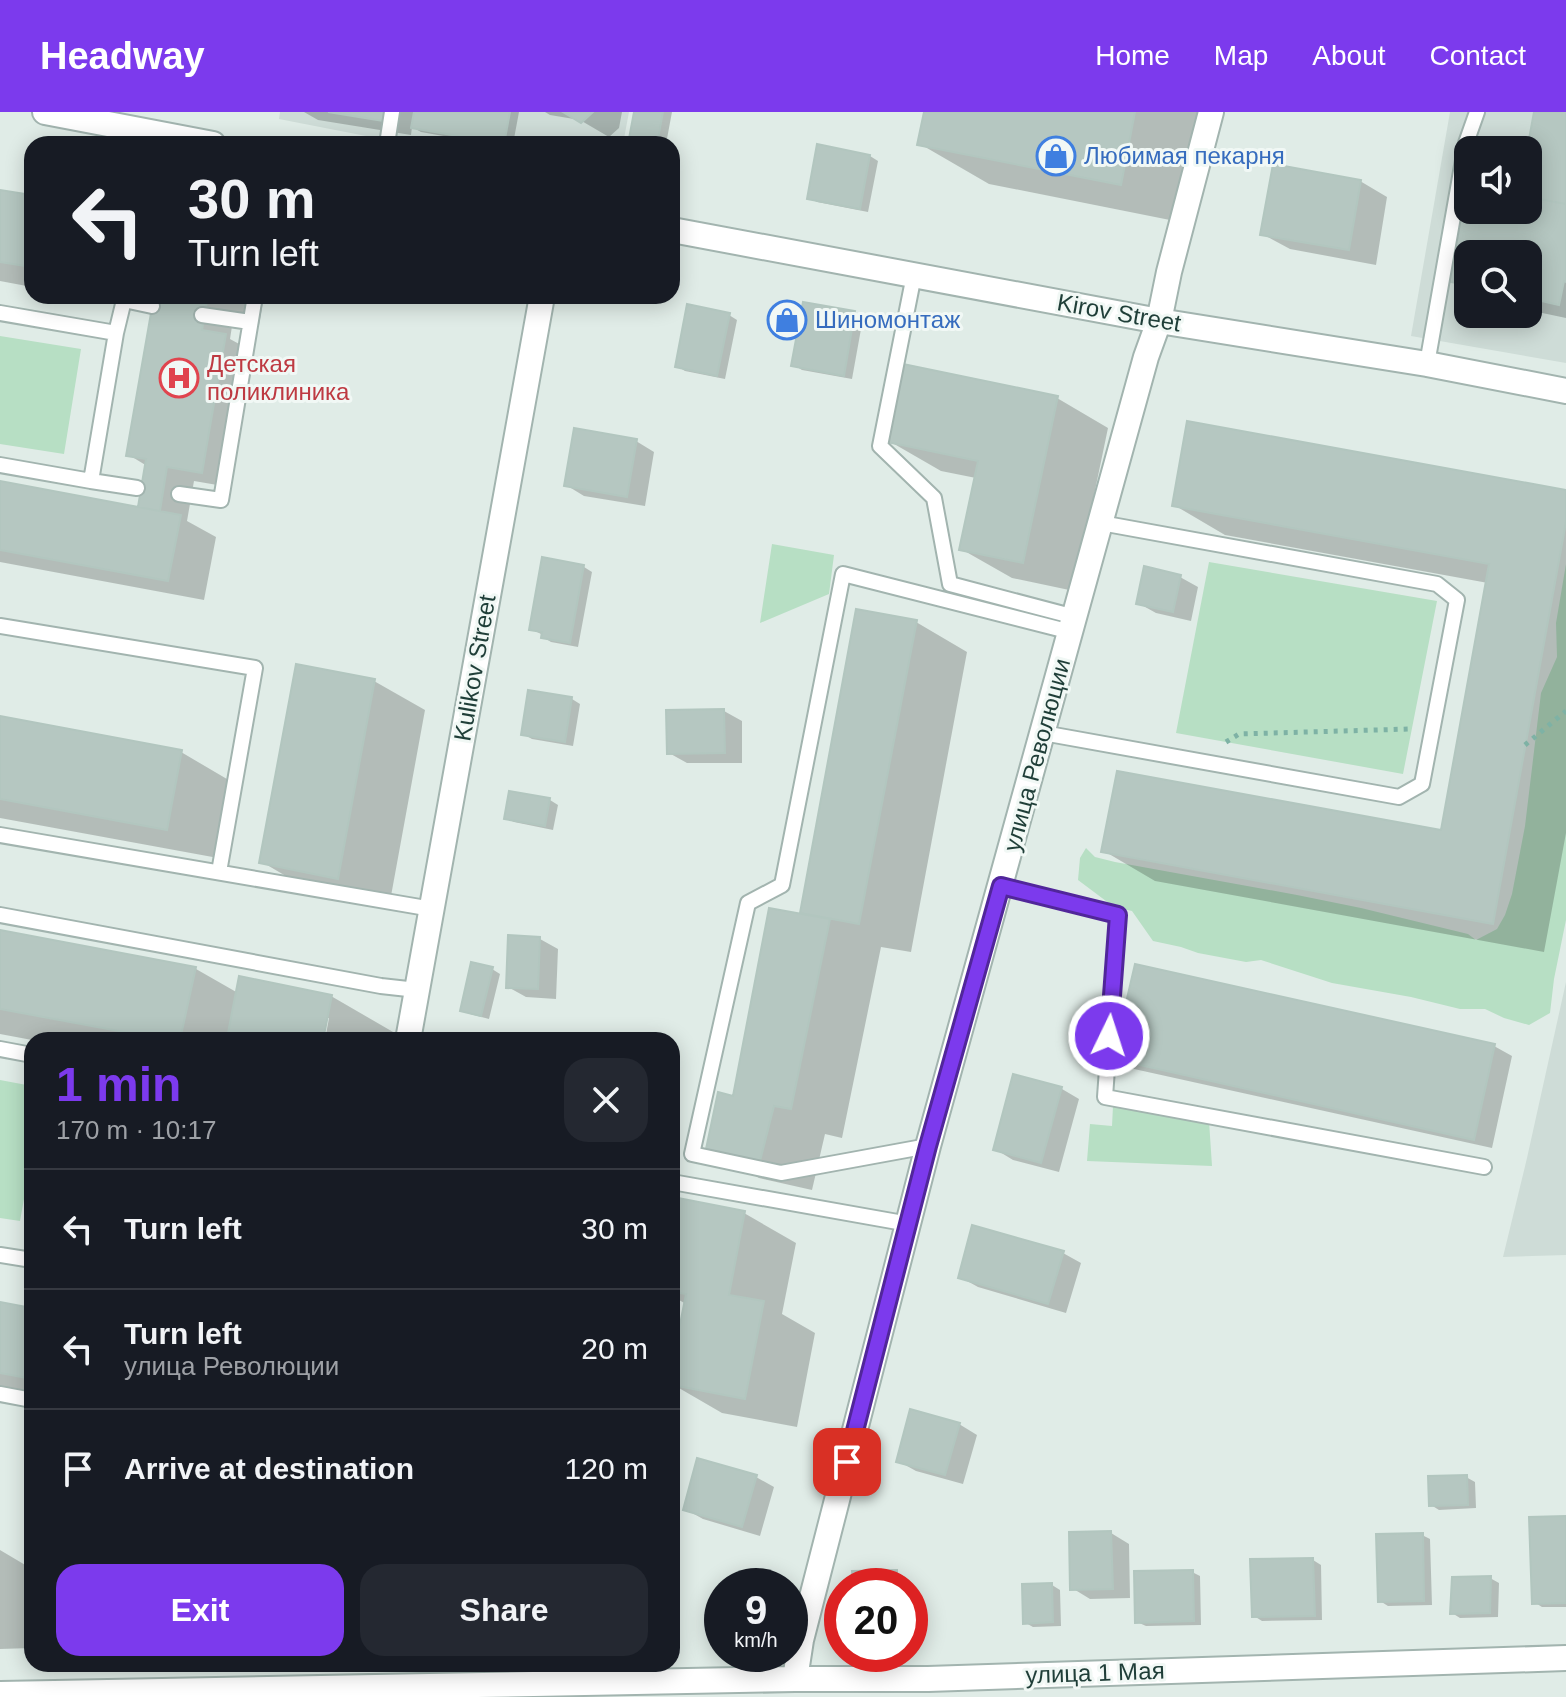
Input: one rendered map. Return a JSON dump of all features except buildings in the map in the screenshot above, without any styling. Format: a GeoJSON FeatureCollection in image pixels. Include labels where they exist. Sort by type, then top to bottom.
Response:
{"type":"FeatureCollection","features":[{"type":"Feature","properties":{"kind":"street"},"geometry":{"type":"LineString","coordinates":[[45,112],[171,136]]}},
{"type":"Feature","properties":{"kind":"street","name":"улица Революции"},"geometry":{"type":"LineString","coordinates":[[795,1679],[801,1640],[928,1146],[1146,357],[1159,321],[1211,112]]}},
{"type":"Feature","properties":{"kind":"street","name":"Kirov Street"},"geometry":{"type":"LineString","coordinates":[[680,231],[1159,321],[1427,364],[1566,391]]}},
{"type":"Feature","properties":{"kind":"street","name":"Kulikov Street"},"geometry":{"type":"LineString","coordinates":[[409,1032],[541,304]]}},
{"type":"Feature","properties":{"kind":"street","name":"улица 1 Мая"},"geometry":{"type":"LineString","coordinates":[[0,1694],[282,1693],[795,1679],[926,1688],[1566,1658]]}},
{"type":"Feature","properties":{"kind":"street"},"geometry":{"type":"LineString","coordinates":[[282,1693],[286,1672]]}},
{"type":"Feature","properties":{"kind":"lane"},"geometry":{"type":"LineString","coordinates":[[388,136],[392,112]]}},
{"type":"Feature","properties":{"kind":"lane"},"geometry":{"type":"LineString","coordinates":[[1427,364],[1466,143],[1477,112]]}},
{"type":"Feature","properties":{"kind":"lane"},"geometry":{"type":"LineString","coordinates":[[914,275],[880,446],[934,498],[950,584],[1073,624]]}},
{"type":"Feature","properties":{"kind":"lane"},"geometry":{"type":"LineString","coordinates":[[91,481],[123,304]]}},
{"type":"Feature","properties":{"kind":"lane"},"geometry":{"type":"LineString","coordinates":[[143,304],[152,306]]}},
{"type":"Feature","properties":{"kind":"lane"},"geometry":{"type":"LineString","coordinates":[[179,494],[221,500],[253,304]]}},
{"type":"Feature","properties":{"kind":"lane"},"geometry":{"type":"LineString","coordinates":[[0,313],[116,333]]}},
{"type":"Feature","properties":{"kind":"lane"},"geometry":{"type":"LineString","coordinates":[[202,315],[250,322]]}},
{"type":"Feature","properties":{"kind":"lane"},"geometry":{"type":"LineString","coordinates":[[0,465],[137,488]]}},
{"type":"Feature","properties":{"kind":"lane"},"geometry":{"type":"LineString","coordinates":[[1043,733],[1399,797],[1422,784],[1457,600],[1437,584],[1101,523]]}},
{"type":"Feature","properties":{"kind":"lane"},"geometry":{"type":"LineString","coordinates":[[928,1146],[781,1173],[692,1154],[748,903],[782,885],[843,574],[1073,624]]}},
{"type":"Feature","properties":{"kind":"lane"},"geometry":{"type":"LineString","coordinates":[[0,626],[255,668],[219,872]]}},
{"type":"Feature","properties":{"kind":"lane"},"geometry":{"type":"LineString","coordinates":[[0,835],[432,909]]}},
{"type":"Feature","properties":{"kind":"lane"},"geometry":{"type":"LineString","coordinates":[[1001,886],[1118,915],[1105,1097],[1484,1167]]}},
{"type":"Feature","properties":{"kind":"lane"},"geometry":{"type":"LineString","coordinates":[[0,915],[381,986],[417,990]]}},
{"type":"Feature","properties":{"kind":"lane"},"geometry":{"type":"LineString","coordinates":[[0,1049],[24,1054]]}},
{"type":"Feature","properties":{"kind":"lane"},"geometry":{"type":"LineString","coordinates":[[680,1183],[909,1224]]}},
{"type":"Feature","properties":{"kind":"lane"},"geometry":{"type":"LineString","coordinates":[[0,1255],[24,1259]]}},
{"type":"Feature","properties":{"kind":"lane"},"geometry":{"type":"LineString","coordinates":[[0,1394],[24,1398]]}},
{"type":"Feature","properties":{"kind":"path"},"geometry":{"type":"LineString","coordinates":[[1525,745],[1566,711]]}},
{"type":"Feature","properties":{"kind":"path"},"geometry":{"type":"LineString","coordinates":[[1196,760],[1239,734],[1433,728]]}},
{"type":"Feature","properties":{"kind":"shaded area"},"geometry":{"type":"Polygon","coordinates":[[[280,112],[629,112],[624,136],[366,136],[279,119],[280,112]]]}},
{"type":"Feature","properties":{"kind":"shaded area"},"geometry":{"type":"Polygon","coordinates":[[[1450,112],[1566,112],[1566,363],[1411,336],[1450,112]]]}},
{"type":"Feature","properties":{"kind":"shaded area"},"geometry":{"type":"Polygon","coordinates":[[[1566,982],[1566,1255],[1503,1257],[1527,1158],[1566,982]]]}},
{"type":"Feature","properties":{"kind":"green space"},"geometry":{"type":"Polygon","coordinates":[[[0,336],[81,349],[64,454],[0,444],[0,336]]]}},
{"type":"Feature","properties":{"kind":"green space"},"geometry":{"type":"Polygon","coordinates":[[[772,544],[834,555],[829,594],[760,623],[772,544]]]}},
{"type":"Feature","properties":{"kind":"green space"},"geometry":{"type":"Polygon","coordinates":[[[1209,562],[1437,601],[1403,774],[1176,733],[1209,562]]]}},
{"type":"Feature","properties":{"kind":"green space"},"geometry":{"type":"Polygon","coordinates":[[[1566,564],[1566,920],[1550,1013],[1529,1025],[1485,1009],[1460,1009],[1332,983],[1261,960],[1246,962],[1153,941],[1132,911],[1114,907],[1078,880],[1080,858],[1086,848],[1095,857],[1115,862],[1361,908],[1468,934],[1476,940],[1497,929],[1512,894],[1525,826],[1541,693],[1557,657],[1556,623],[1566,564]]]}},
{"type":"Feature","properties":{"kind":"green space"},"geometry":{"type":"Polygon","coordinates":[[[0,1080],[24,1084],[24,1199],[20,1221],[0,1218],[0,1080]]]}},
{"type":"Feature","properties":{"kind":"green space"},"geometry":{"type":"Polygon","coordinates":[[[1113,1106],[1209,1121],[1212,1166],[1087,1161],[1090,1124],[1112,1126],[1113,1106]]]}},
{"type":"Feature","properties":{"kind":"place","name":"Любимая пекарня"},"geometry":{"type":"Point","coordinates":[1056,156]}},
{"type":"Feature","properties":{"kind":"place","name":"Шиномонтаж"},"geometry":{"type":"Point","coordinates":[787,320]}},
{"type":"Feature","properties":{"kind":"place","name":"Детская поликлиника"},"geometry":{"type":"Point","coordinates":[179,378]}},
{"type":"Feature","properties":{"kind":"route"},"geometry":{"type":"LineString","coordinates":[[847,1462],[928,1146],[1001,886],[1118,915],[1109,1036]]}}]}
